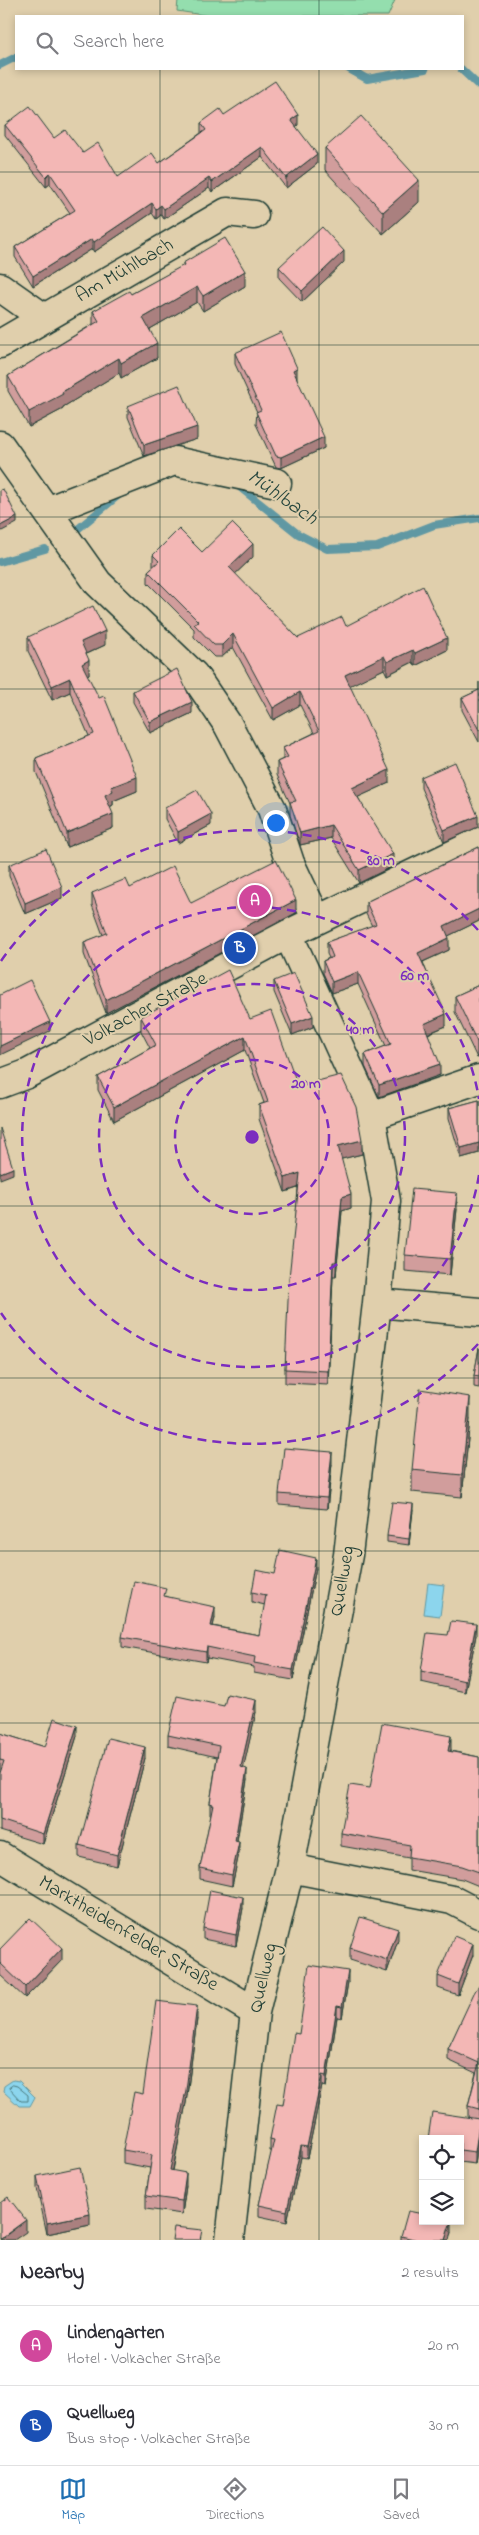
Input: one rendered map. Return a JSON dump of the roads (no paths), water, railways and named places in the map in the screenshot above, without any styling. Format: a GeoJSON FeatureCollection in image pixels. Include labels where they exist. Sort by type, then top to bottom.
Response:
{"type":"FeatureCollection","features":[{"type":"Feature","properties":{"kind":"street","name":"Am Mühlbach"},"geometry":{"type":"LineString","coordinates":[[0,344],[227,212],[254,215]]}},
{"type":"Feature","properties":{"kind":"street"},"geometry":{"type":"LineString","coordinates":[[0,287],[44,318]]}},
{"type":"Feature","properties":{"kind":"street"},"geometry":{"type":"LineString","coordinates":[[0,445],[98,583],[194,675],[222,716],[272,809],[290,863],[317,920]]}},
{"type":"Feature","properties":{"kind":"street"},"geometry":{"type":"LineString","coordinates":[[47,511],[174,461],[277,483]]}},
{"type":"Feature","properties":{"kind":"street","name":"Volkacher Straße"},"geometry":{"type":"LineString","coordinates":[[0,1084],[27,1074],[288,934],[479,842]]}},
{"type":"Feature","properties":{"kind":"street","name":"Quellweg"},"geometry":{"type":"LineString","coordinates":[[230,2240],[255,2012],[290,1868],[348,1556],[377,1303],[386,1201],[371,1116],[288,934]]}},
{"type":"Feature","properties":{"kind":"street"},"geometry":{"type":"LineString","coordinates":[[371,1116],[479,1079]]}},
{"type":"Feature","properties":{"kind":"street"},"geometry":{"type":"LineString","coordinates":[[377,1303],[479,1312]]}},
{"type":"Feature","properties":{"kind":"street","name":"Marktheidenfelder Straße"},"geometry":{"type":"LineString","coordinates":[[0,1856],[255,2012]]}},
{"type":"Feature","properties":{"kind":"street"},"geometry":{"type":"LineString","coordinates":[[290,1868],[452,1900],[479,1914]]}},
{"type":"Feature","properties":{"kind":"water"},"geometry":{"type":"Polygon","coordinates":[[[428,1583],[444,1585],[440,1616],[424,1614],[428,1583]]]}},
{"type":"Feature","properties":{"kind":"water"},"geometry":{"type":"Polygon","coordinates":[[[13,2080],[19,2081],[35,2097],[30,2106],[19,2106],[3,2091],[4,2086],[13,2080]]]}},
{"type":"Feature","properties":{"kind":"waterway"},"geometry":{"type":"LineString","coordinates":[[0,65],[15,58]]}},
{"type":"Feature","properties":{"kind":"waterway"},"geometry":{"type":"LineString","coordinates":[[351,70],[367,79],[419,70]]}},
{"type":"Feature","properties":{"kind":"waterway"},"geometry":{"type":"LineString","coordinates":[[462,70],[479,86]]}},
{"type":"Feature","properties":{"kind":"waterway","name":"Mühlbach"},"geometry":{"type":"LineString","coordinates":[[237,485],[298,534],[327,549],[377,547],[434,525],[479,518]]}},
{"type":"Feature","properties":{"kind":"waterway","name":"Mühlbach"},"geometry":{"type":"LineString","coordinates":[[79,528],[120,494]]}},
{"type":"Feature","properties":{"kind":"waterway","name":"Mühlbach"},"geometry":{"type":"LineString","coordinates":[[0,562],[45,549]]}},
{"type":"Feature","properties":{"kind":"place","name":"Lindengarten"},"geometry":{"type":"Point","coordinates":[255,901]}},
{"type":"Feature","properties":{"kind":"place","name":"Quellweg"},"geometry":{"type":"Point","coordinates":[240,948]}}]}
